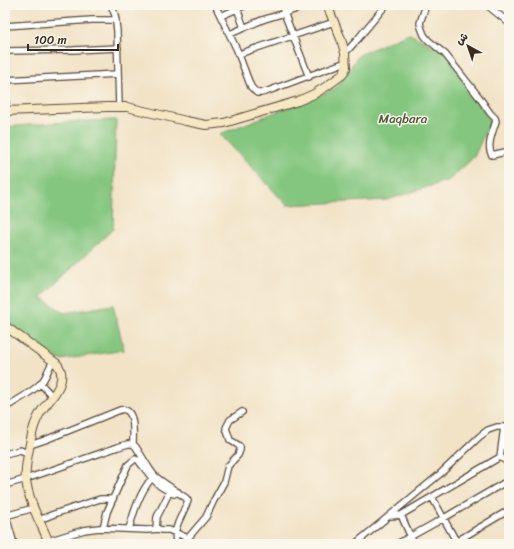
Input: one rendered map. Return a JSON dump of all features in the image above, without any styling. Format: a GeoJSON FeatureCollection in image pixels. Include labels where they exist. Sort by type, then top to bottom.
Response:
{"type":"FeatureCollection","features":[{"type":"Feature","properties":{"kind":"street"},"geometry":{"type":"LineString","coordinates":[[111,5],[116,20],[119,107]]}},
{"type":"Feature","properties":{"kind":"street"},"geometry":{"type":"LineString","coordinates":[[221,16],[246,5]]}},
{"type":"Feature","properties":{"kind":"street"},"geometry":{"type":"LineString","coordinates":[[281,5],[309,76]]}},
{"type":"Feature","properties":{"kind":"street"},"geometry":{"type":"LineString","coordinates":[[230,34],[262,20],[310,5]]}},
{"type":"Feature","properties":{"kind":"street"},"geometry":{"type":"LineString","coordinates":[[5,91],[5,111],[119,107],[135,109],[200,124],[217,124],[282,106],[310,96],[337,79],[343,73],[346,65],[345,53],[327,5]]}},
{"type":"Feature","properties":{"kind":"street"},"geometry":{"type":"LineString","coordinates":[[345,53],[386,5]]}},
{"type":"Feature","properties":{"kind":"street"},"geometry":{"type":"LineString","coordinates":[[426,5],[420,23],[424,35],[445,54],[495,118],[496,121],[489,148],[490,154],[492,156],[505,152],[509,153]]}},
{"type":"Feature","properties":{"kind":"street"},"geometry":{"type":"LineString","coordinates":[[487,5],[509,23]]}},
{"type":"Feature","properties":{"kind":"street"},"geometry":{"type":"LineString","coordinates":[[237,8],[244,28]]}},
{"type":"Feature","properties":{"kind":"street"},"geometry":{"type":"LineString","coordinates":[[217,9],[239,54],[251,87],[257,93],[268,92],[309,76],[346,65]]}},
{"type":"Feature","properties":{"kind":"street"},"geometry":{"type":"LineString","coordinates":[[5,26],[92,20],[116,20]]}},
{"type":"Feature","properties":{"kind":"street"},"geometry":{"type":"LineString","coordinates":[[239,54],[334,22]]}},
{"type":"Feature","properties":{"kind":"street"},"geometry":{"type":"LineString","coordinates":[[5,51],[118,48]]}},
{"type":"Feature","properties":{"kind":"street"},"geometry":{"type":"LineString","coordinates":[[5,80],[118,74]]}},
{"type":"Feature","properties":{"kind":"street"},"geometry":{"type":"LineString","coordinates":[[5,326],[56,363],[60,368],[61,377],[59,388],[39,415],[34,429],[29,449],[26,479],[28,491],[34,508],[49,543],[84,530],[94,528],[147,530],[159,528],[162,530],[175,532],[188,538]]}},
{"type":"Feature","properties":{"kind":"street"},"geometry":{"type":"LineString","coordinates":[[5,408],[40,384],[47,374],[49,366],[53,362],[56,363]]}},
{"type":"Feature","properties":{"kind":"street"},"geometry":{"type":"LineString","coordinates":[[40,384],[52,397]]}},
{"type":"Feature","properties":{"kind":"street"},"geometry":{"type":"LineString","coordinates":[[5,454],[29,449],[45,440],[123,409],[128,410],[132,417],[133,444],[151,471],[160,480],[185,496],[188,501],[175,532],[176,544]]}},
{"type":"Feature","properties":{"kind":"street"},"geometry":{"type":"LineString","coordinates":[[184,544],[206,517],[225,479],[228,466],[239,452],[239,446],[230,440],[226,428],[230,420],[242,412]]}},
{"type":"Feature","properties":{"kind":"street"},"geometry":{"type":"LineString","coordinates":[[355,544],[440,474],[484,434],[492,428],[507,428],[500,457],[401,515],[390,516]]}},
{"type":"Feature","properties":{"kind":"street"},"geometry":{"type":"LineString","coordinates":[[5,485],[118,447],[133,444]]}},
{"type":"Feature","properties":{"kind":"street"},"geometry":{"type":"LineString","coordinates":[[500,457],[509,463]]}},
{"type":"Feature","properties":{"kind":"street"},"geometry":{"type":"LineString","coordinates":[[103,528],[107,512],[128,465],[135,458],[160,486],[174,494],[178,492]]}},
{"type":"Feature","properties":{"kind":"street"},"geometry":{"type":"LineString","coordinates":[[129,529],[142,493],[152,478]]}},
{"type":"Feature","properties":{"kind":"street"},"geometry":{"type":"LineString","coordinates":[[397,544],[509,480]]}},
{"type":"Feature","properties":{"kind":"street"},"geometry":{"type":"LineString","coordinates":[[156,529],[157,517],[170,491]]}},
{"type":"Feature","properties":{"kind":"street"},"geometry":{"type":"LineString","coordinates":[[432,497],[444,518],[454,543],[509,510]]}},
{"type":"Feature","properties":{"kind":"street"},"geometry":{"type":"LineString","coordinates":[[39,520],[100,498],[113,499]]}},
{"type":"Feature","properties":{"kind":"street"},"geometry":{"type":"LineString","coordinates":[[14,544],[5,516],[34,508]]}},
{"type":"Feature","properties":{"kind":"street"},"geometry":{"type":"LineString","coordinates":[[401,515],[414,544]]}},
{"type":"Feature","properties":{"kind":"street"},"geometry":{"type":"LineString","coordinates":[[505,544],[509,542]]}},
{"type":"Feature","properties":{"kind":"green space","name":"Maqbara"},"geometry":{"type":"Polygon","coordinates":[[[408,33],[448,54],[490,121],[474,157],[449,180],[387,200],[287,205],[220,134],[335,89],[359,55],[408,33]]]}},
{"type":"Feature","properties":{"kind":"green space"},"geometry":{"type":"Polygon","coordinates":[[[116,120],[113,229],[41,297],[64,313],[113,305],[124,350],[60,360],[5,322],[5,127],[65,122],[116,120]]]}}]}
